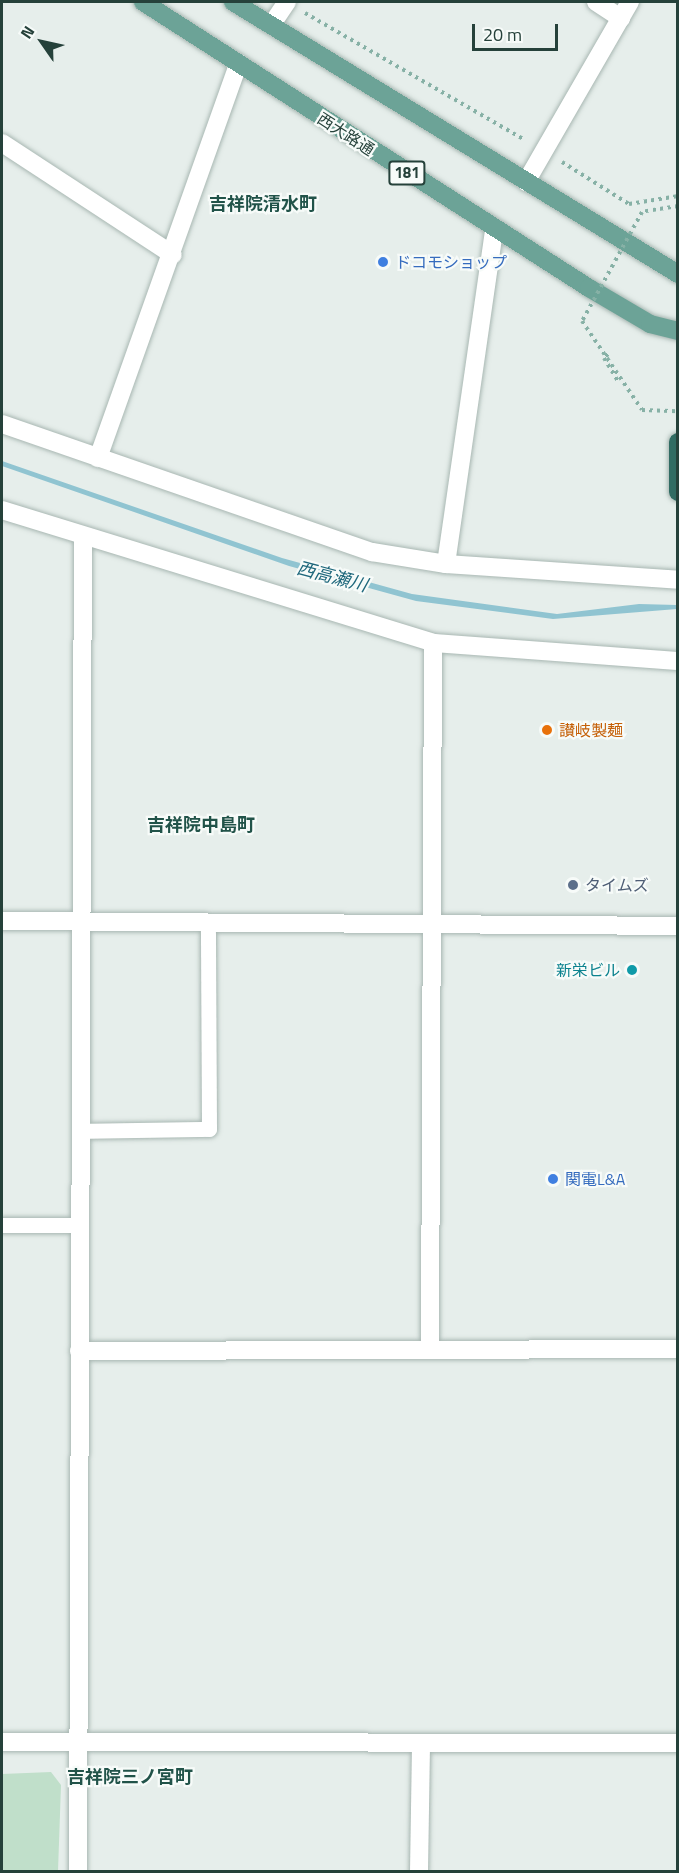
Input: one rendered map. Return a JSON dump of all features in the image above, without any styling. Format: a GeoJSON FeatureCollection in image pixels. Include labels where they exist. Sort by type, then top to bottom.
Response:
{"type":"FeatureCollection","features":[{"type":"Feature","properties":{"kind":"highway"},"geometry":{"type":"LineString","coordinates":[[678,442],[678,492]]}},
{"type":"Feature","properties":{"kind":"main road","name":"西大路通"},"geometry":{"type":"LineString","coordinates":[[142,2],[494,229],[650,324],[678,331]]}},
{"type":"Feature","properties":{"kind":"main road"},"geometry":{"type":"LineString","coordinates":[[233,2],[678,274]]}},
{"type":"Feature","properties":{"kind":"street"},"geometry":{"type":"LineString","coordinates":[[272,24],[286,2]]}},
{"type":"Feature","properties":{"kind":"street"},"geometry":{"type":"LineString","coordinates":[[596,2],[621,18]]}},
{"type":"Feature","properties":{"kind":"street"},"geometry":{"type":"LineString","coordinates":[[526,182],[630,2]]}},
{"type":"Feature","properties":{"kind":"street"},"geometry":{"type":"LineString","coordinates":[[98,458],[173,255],[238,63]]}},
{"type":"Feature","properties":{"kind":"street"},"geometry":{"type":"LineString","coordinates":[[2,144],[173,255]]}},
{"type":"Feature","properties":{"kind":"street"},"geometry":{"type":"LineString","coordinates":[[446,564],[494,229]]}},
{"type":"Feature","properties":{"kind":"street"},"geometry":{"type":"LineString","coordinates":[[2,424],[372,552],[446,564],[678,580]]}},
{"type":"Feature","properties":{"kind":"street"},"geometry":{"type":"LineString","coordinates":[[2,510],[83,538],[433,643],[678,661]]}},
{"type":"Feature","properties":{"kind":"street"},"geometry":{"type":"LineString","coordinates":[[78,1872],[83,538]]}},
{"type":"Feature","properties":{"kind":"street"},"geometry":{"type":"LineString","coordinates":[[430,1349],[433,643]]}},
{"type":"Feature","properties":{"kind":"street"},"geometry":{"type":"LineString","coordinates":[[2,921],[678,926]]}},
{"type":"Feature","properties":{"kind":"street"},"geometry":{"type":"LineString","coordinates":[[79,1351],[678,1349]]}},
{"type":"Feature","properties":{"kind":"street"},"geometry":{"type":"LineString","coordinates":[[2,1742],[678,1743]]}},
{"type":"Feature","properties":{"kind":"street"},"geometry":{"type":"LineString","coordinates":[[419,1872],[421,1744]]}},
{"type":"Feature","properties":{"kind":"lane"},"geometry":{"type":"LineString","coordinates":[[80,1131],[209,1129],[208,923]]}},
{"type":"Feature","properties":{"kind":"lane"},"geometry":{"type":"LineString","coordinates":[[2,1225],[80,1225]]}},
{"type":"Feature","properties":{"kind":"path"},"geometry":{"type":"LineString","coordinates":[[286,2],[544,151],[628,204],[678,196]]}},
{"type":"Feature","properties":{"kind":"path"},"geometry":{"type":"LineString","coordinates":[[678,206],[642,212],[582,321],[608,354],[642,410],[678,411]]}},
{"type":"Feature","properties":{"kind":"path"},"geometry":{"type":"LineString","coordinates":[[608,354],[604,358],[617,380]]}},
{"type":"Feature","properties":{"kind":"green space"},"geometry":{"type":"Polygon","coordinates":[[[51,1772],[61,1785],[58,1871],[2,1871],[2,1774],[51,1772]]]}},
{"type":"Feature","properties":{"kind":"water","name":"西高瀬川"},"geometry":{"type":"Polygon","coordinates":[[[2,461],[282,558],[412,594],[557,614],[639,604],[677,605],[677,609],[553,619],[416,601],[289,566],[2,466],[2,461]]]}},
{"type":"Feature","properties":{"kind":"place","name":"ドコモショップ"},"geometry":{"type":"Point","coordinates":[383,262]}},
{"type":"Feature","properties":{"kind":"place","name":"讃岐製麺"},"geometry":{"type":"Point","coordinates":[547,730]}},
{"type":"Feature","properties":{"kind":"place","name":"タイムズ"},"geometry":{"type":"Point","coordinates":[573,885]}},
{"type":"Feature","properties":{"kind":"place","name":"新栄ビル"},"geometry":{"type":"Point","coordinates":[632,970]}},
{"type":"Feature","properties":{"kind":"place","name":"関電L&A"},"geometry":{"type":"Point","coordinates":[553,1179]}},
{"type":"Feature","properties":{"kind":"district","name":"吉祥院清水町"},"geometry":{"type":"Point","coordinates":[263,204]}},
{"type":"Feature","properties":{"kind":"district","name":"吉祥院中島町"},"geometry":{"type":"Point","coordinates":[201,825]}},
{"type":"Feature","properties":{"kind":"district","name":"吉祥院三ノ宮町"},"geometry":{"type":"Point","coordinates":[130,1777]}}]}
